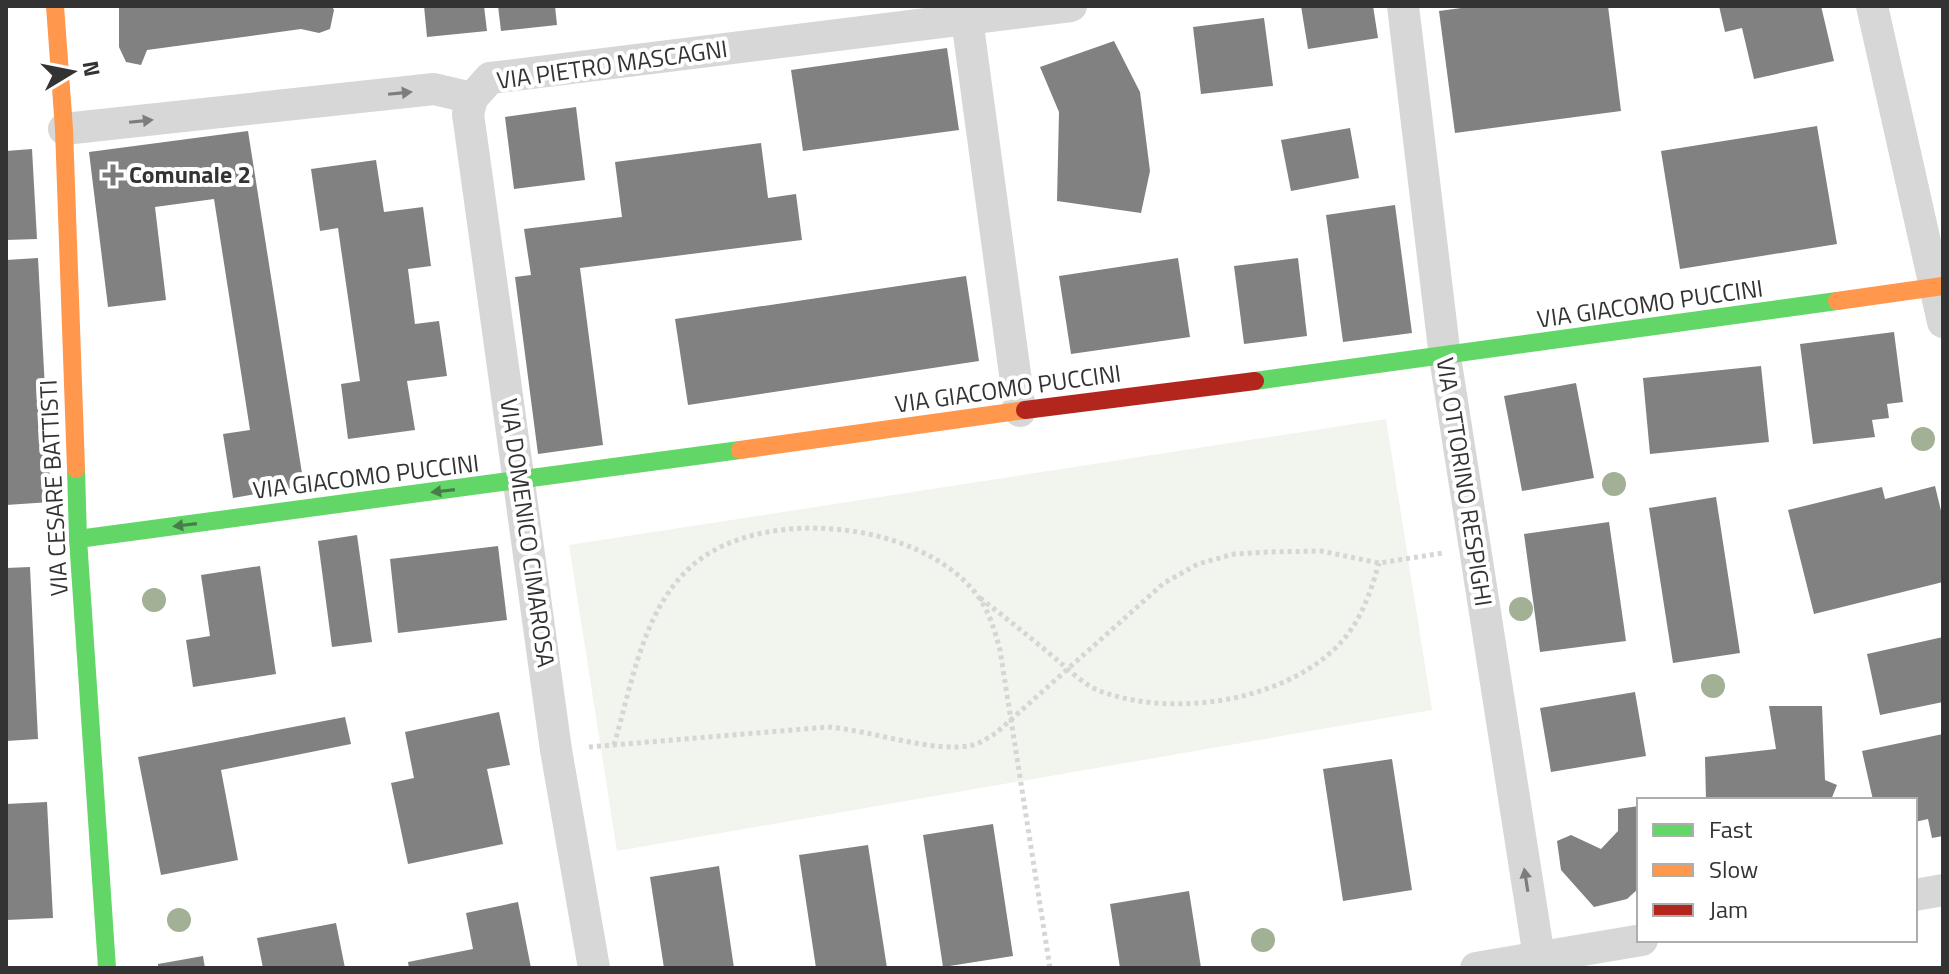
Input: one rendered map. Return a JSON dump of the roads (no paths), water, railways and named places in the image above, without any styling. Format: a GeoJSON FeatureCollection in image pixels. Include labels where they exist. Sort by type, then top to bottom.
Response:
{"type":"FeatureCollection","features":[{"type":"Feature","properties":{"kind":"street","name":"VIA CESARE BATTISTI"},"geometry":{"type":"LineString","coordinates":[[55,6],[64,129],[78,539],[107,968]]}},
{"type":"Feature","properties":{"kind":"street","name":"VIA PIETRO MASCAGNI"},"geometry":{"type":"LineString","coordinates":[[64,129],[434,89],[472,98],[490,78],[1071,6]]}},
{"type":"Feature","properties":{"kind":"street","name":"VIA OTTORINO RESPIGHI"},"geometry":{"type":"LineString","coordinates":[[1403,6],[1445,357],[1539,957]]}},
{"type":"Feature","properties":{"kind":"street"},"geometry":{"type":"LineString","coordinates":[[1872,6],[1939,286],[1943,322]]}},
{"type":"Feature","properties":{"kind":"street"},"geometry":{"type":"LineString","coordinates":[[967,19],[1020,411]]}},
{"type":"Feature","properties":{"kind":"street","name":"VIA DOMENICO CIMAROSA"},"geometry":{"type":"LineString","coordinates":[[472,98],[468,114],[556,750],[594,968]]}},
{"type":"Feature","properties":{"kind":"street","name":"VIA GIACOMO PUCCINI"},"geometry":{"type":"LineString","coordinates":[[78,539],[1020,411],[1445,357],[1939,286]]}},
{"type":"Feature","properties":{"kind":"street"},"geometry":{"type":"LineString","coordinates":[[1917,895],[1943,890]]}},
{"type":"Feature","properties":{"kind":"street"},"geometry":{"type":"LineString","coordinates":[[1476,968],[1637,941]]}},
{"type":"Feature","properties":{"kind":"place","name":"Comunale 2"},"geometry":{"type":"Point","coordinates":[113,175]}}]}
